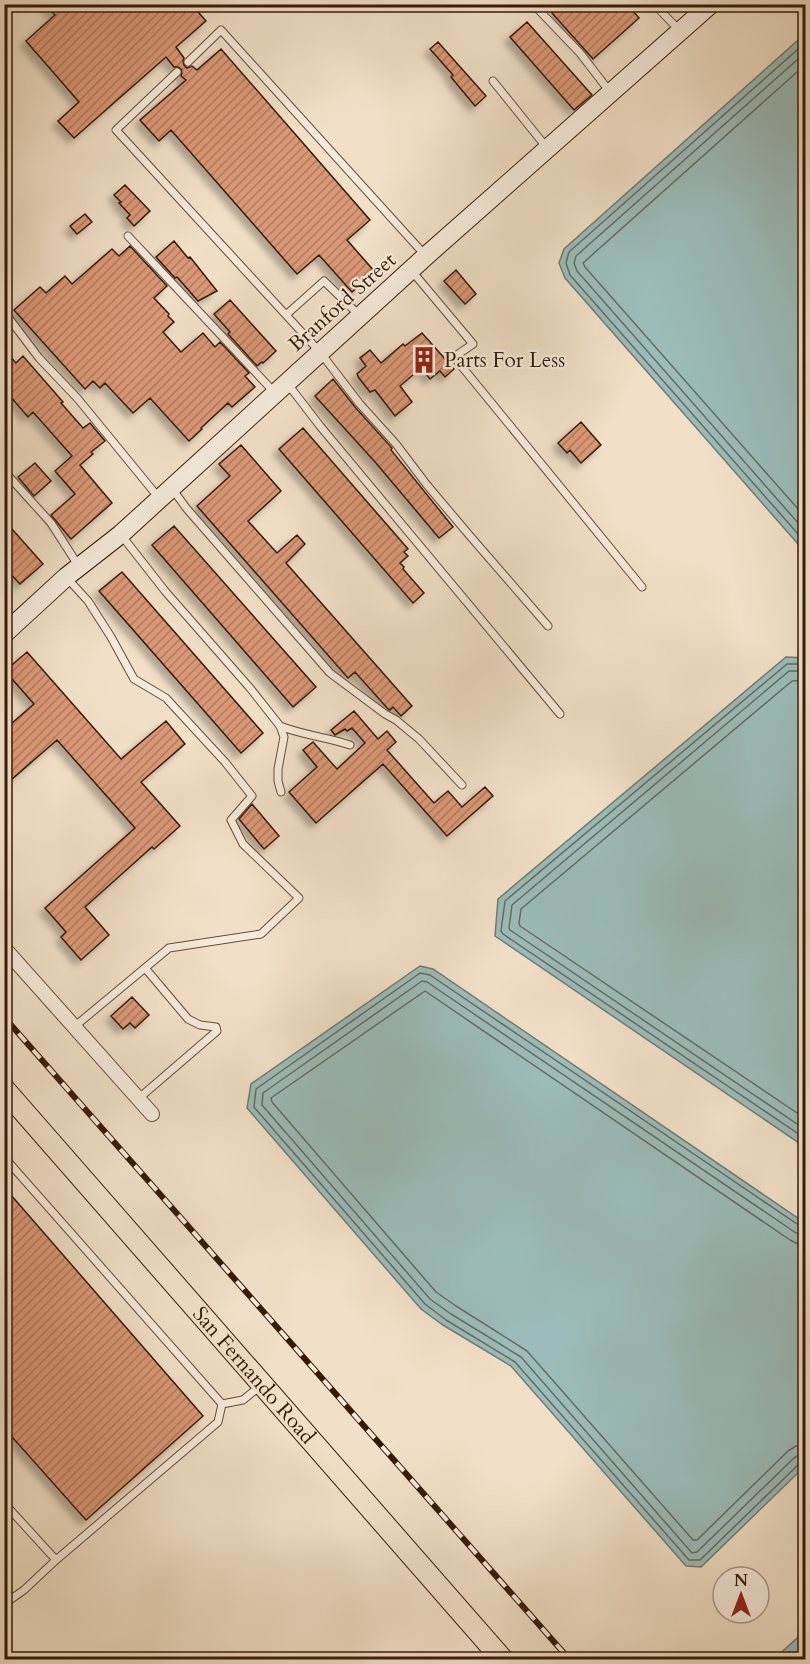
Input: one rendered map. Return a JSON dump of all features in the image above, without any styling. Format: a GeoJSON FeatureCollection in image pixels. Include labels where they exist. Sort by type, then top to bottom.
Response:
{"type":"FeatureCollection","features":[{"type":"Feature","properties":{"kind":"main road","name":"Branford Street"},"geometry":{"type":"LineString","coordinates":[[4,634],[73,572],[121,534],[426,256],[711,4]]}},
{"type":"Feature","properties":{"kind":"main road","name":"San Fernando Road"},"geometry":{"type":"LineString","coordinates":[[4,1089],[503,1659]]}},
{"type":"Feature","properties":{"kind":"street"},"geometry":{"type":"LineString","coordinates":[[4,948],[152,1114]]}},
{"type":"Feature","properties":{"kind":"lane"},"geometry":{"type":"LineString","coordinates":[[532,4],[580,53],[611,94]]}},
{"type":"Feature","properties":{"kind":"lane"},"geometry":{"type":"LineString","coordinates":[[654,4],[681,32]]}},
{"type":"Feature","properties":{"kind":"lane"},"geometry":{"type":"LineString","coordinates":[[188,62],[221,30],[426,256]]}},
{"type":"Feature","properties":{"kind":"lane"},"geometry":{"type":"LineString","coordinates":[[177,72],[116,130],[287,314],[462,527],[548,626]]}},
{"type":"Feature","properties":{"kind":"lane"},"geometry":{"type":"LineString","coordinates":[[493,81],[548,150]]}},
{"type":"Feature","properties":{"kind":"lane"},"geometry":{"type":"LineString","coordinates":[[128,236],[320,426],[560,714]]}},
{"type":"Feature","properties":{"kind":"lane"},"geometry":{"type":"LineString","coordinates":[[411,270],[473,344],[454,357],[642,587]]}},
{"type":"Feature","properties":{"kind":"lane"},"geometry":{"type":"LineString","coordinates":[[287,314],[324,281],[361,317]]}},
{"type":"Feature","properties":{"kind":"lane"},"geometry":{"type":"LineString","coordinates":[[8,317],[39,358],[165,493],[187,509],[330,673],[419,739],[462,785]]}},
{"type":"Feature","properties":{"kind":"lane"},"geometry":{"type":"LineString","coordinates":[[4,471],[51,523],[88,601],[134,679],[166,698],[225,762],[252,796],[231,820],[243,844],[299,898],[261,934],[169,948],[74,1027]]}},
{"type":"Feature","properties":{"kind":"lane"},"geometry":{"type":"LineString","coordinates":[[121,534],[165,591],[250,688],[280,726],[284,736],[278,769],[281,792]]}},
{"type":"Feature","properties":{"kind":"lane"},"geometry":{"type":"LineString","coordinates":[[280,726],[295,733],[322,737],[350,745]]}},
{"type":"Feature","properties":{"kind":"lane"},"geometry":{"type":"LineString","coordinates":[[138,1099],[217,1031],[216,1027],[200,1025],[188,1019],[145,968]]}},
{"type":"Feature","properties":{"kind":"lane"},"geometry":{"type":"LineString","coordinates":[[4,1157],[222,1404]]}},
{"type":"Feature","properties":{"kind":"lane"},"geometry":{"type":"LineString","coordinates":[[222,1404],[243,1400],[262,1384]]}},
{"type":"Feature","properties":{"kind":"lane"},"geometry":{"type":"LineString","coordinates":[[4,1604],[24,1590],[218,1422],[222,1404]]}},
{"type":"Feature","properties":{"kind":"lane"},"geometry":{"type":"LineString","coordinates":[[4,1503],[56,1560]]}},
{"type":"Feature","properties":{"kind":"water"},"geometry":{"type":"Polygon","coordinates":[[[805,34],[805,552],[565,278],[559,263],[564,249],[805,34]]]}},
{"type":"Feature","properties":{"kind":"water"},"geometry":{"type":"Polygon","coordinates":[[[786,657],[806,658],[805,1147],[495,936],[498,899],[786,657]]]}},
{"type":"Feature","properties":{"kind":"water"},"geometry":{"type":"Polygon","coordinates":[[[420,966],[433,969],[805,1223],[805,1466],[701,1567],[686,1566],[511,1366],[421,1309],[247,1108],[251,1084],[420,966]]]}},
{"type":"Feature","properties":{"kind":"water"},"geometry":{"type":"Polygon","coordinates":[[[805,1631],[805,1659],[774,1659],[805,1631]]]}},
{"type":"Feature","properties":{"kind":"building"},"geometry":{"type":"Polygon","coordinates":[[[45,4],[191,4],[206,21],[176,47],[184,58],[184,65],[187,68],[192,66],[197,70],[221,49],[370,220],[347,240],[375,272],[352,292],[319,255],[297,274],[171,130],[159,141],[140,120],[186,80],[181,76],[181,69],[174,67],[166,57],[74,138],[58,121],[79,102],[26,41],[55,15],[45,4]]]}},
{"type":"Feature","properties":{"kind":"building"},"geometry":{"type":"Polygon","coordinates":[[[562,4],[627,4],[639,18],[593,59],[552,13],[562,4]]]}},
{"type":"Feature","properties":{"kind":"building"},"geometry":{"type":"Polygon","coordinates":[[[527,22],[592,95],[574,110],[510,37],[527,22]]]}},
{"type":"Feature","properties":{"kind":"building"},"geometry":{"type":"Polygon","coordinates":[[[438,42],[486,96],[475,106],[451,77],[453,75],[430,49],[438,42]]]}},
{"type":"Feature","properties":{"kind":"building"},"geometry":{"type":"Polygon","coordinates":[[[125,185],[150,211],[134,226],[127,218],[130,215],[114,195],[125,185]]]}},
{"type":"Feature","properties":{"kind":"building"},"geometry":{"type":"Polygon","coordinates":[[[85,214],[92,222],[77,234],[70,226],[85,214]]]}},
{"type":"Feature","properties":{"kind":"building"},"geometry":{"type":"Polygon","coordinates":[[[174,241],[217,291],[198,301],[156,257],[174,241]]]}},
{"type":"Feature","properties":{"kind":"building"},"geometry":{"type":"Polygon","coordinates":[[[130,246],[167,286],[154,298],[174,322],[163,332],[181,352],[203,333],[215,347],[220,342],[249,373],[245,376],[255,387],[232,407],[228,403],[189,441],[150,398],[133,413],[105,383],[100,388],[93,381],[85,389],[14,310],[40,287],[46,293],[65,276],[72,284],[112,249],[119,256],[130,246]]]}},
{"type":"Feature","properties":{"kind":"building"},"geometry":{"type":"Polygon","coordinates":[[[456,270],[476,294],[465,304],[444,281],[456,270]]]}},
{"type":"Feature","properties":{"kind":"building"},"geometry":{"type":"Polygon","coordinates":[[[230,300],[276,351],[257,366],[228,334],[230,332],[214,314],[230,300]]]}},
{"type":"Feature","properties":{"kind":"building"},"geometry":{"type":"Polygon","coordinates":[[[422,333],[454,369],[445,377],[440,371],[430,379],[421,368],[400,386],[412,402],[395,416],[375,390],[370,392],[359,378],[357,374],[366,366],[360,358],[370,350],[381,363],[403,344],[405,346],[422,333]]]}},
{"type":"Feature","properties":{"kind":"building"},"geometry":{"type":"Polygon","coordinates":[[[4,350],[16,363],[23,356],[83,428],[90,423],[105,441],[80,465],[112,503],[71,539],[51,515],[75,494],[55,471],[72,456],[33,412],[28,417],[10,396],[4,401],[4,350]]]}},
{"type":"Feature","properties":{"kind":"building"},"geometry":{"type":"Polygon","coordinates":[[[333,379],[392,448],[391,450],[453,527],[439,538],[376,463],[315,396],[333,379]]]}},
{"type":"Feature","properties":{"kind":"building"},"geometry":{"type":"Polygon","coordinates":[[[581,422],[601,445],[581,463],[570,450],[567,453],[558,443],[581,422]]]}},
{"type":"Feature","properties":{"kind":"building"},"geometry":{"type":"Polygon","coordinates":[[[303,428],[408,549],[404,552],[408,556],[400,563],[424,593],[413,603],[279,449],[303,428]]]}},
{"type":"Feature","properties":{"kind":"building"},"geometry":{"type":"Polygon","coordinates":[[[241,445],[281,491],[248,521],[277,553],[297,535],[305,544],[286,563],[412,706],[401,716],[393,707],[388,709],[355,672],[348,678],[197,506],[230,476],[219,464],[241,445]]]}},
{"type":"Feature","properties":{"kind":"building"},"geometry":{"type":"Polygon","coordinates":[[[35,463],[51,481],[34,496],[18,477],[35,463]]]}},
{"type":"Feature","properties":{"kind":"building"},"geometry":{"type":"Polygon","coordinates":[[[4,520],[43,564],[20,584],[4,567],[4,520]]]}},
{"type":"Feature","properties":{"kind":"building"},"geometry":{"type":"Polygon","coordinates":[[[174,526],[316,687],[293,707],[152,545],[174,526]]]}},
{"type":"Feature","properties":{"kind":"building"},"geometry":{"type":"Polygon","coordinates":[[[122,572],[263,733],[241,753],[99,591],[122,572]]]}},
{"type":"Feature","properties":{"kind":"building"},"geometry":{"type":"Polygon","coordinates":[[[27,652],[121,759],[166,721],[185,744],[141,782],[180,826],[154,849],[152,847],[85,907],[109,935],[81,960],[61,937],[66,932],[45,908],[135,828],[57,740],[4,786],[4,730],[34,704],[5,671],[27,652]]]}},
{"type":"Feature","properties":{"kind":"building"},"geometry":{"type":"Polygon","coordinates":[[[354,711],[378,739],[387,731],[396,742],[387,750],[434,803],[448,791],[462,807],[485,787],[493,796],[447,836],[383,764],[316,823],[289,792],[317,767],[303,750],[313,742],[337,769],[365,743],[352,728],[335,735],[331,730],[354,711]]]}},
{"type":"Feature","properties":{"kind":"building"},"geometry":{"type":"Polygon","coordinates":[[[252,804],[279,836],[264,849],[239,819],[252,804]]]}},
{"type":"Feature","properties":{"kind":"building"},"geometry":{"type":"Polygon","coordinates":[[[132,997],[149,1015],[135,1028],[130,1023],[123,1029],[111,1016],[132,997]]]}},
{"type":"Feature","properties":{"kind":"building"},"geometry":{"type":"Polygon","coordinates":[[[4,1187],[203,1416],[86,1520],[4,1428],[4,1187]]]}},
{"type":"Feature","properties":{"kind":"railway"},"geometry":{"type":"LineString","coordinates":[[4,1017],[570,1660]]}},
{"type":"Feature","properties":{"kind":"place","name":"Parts For Less"},"geometry":{"type":"Point","coordinates":[424,360]}}]}
